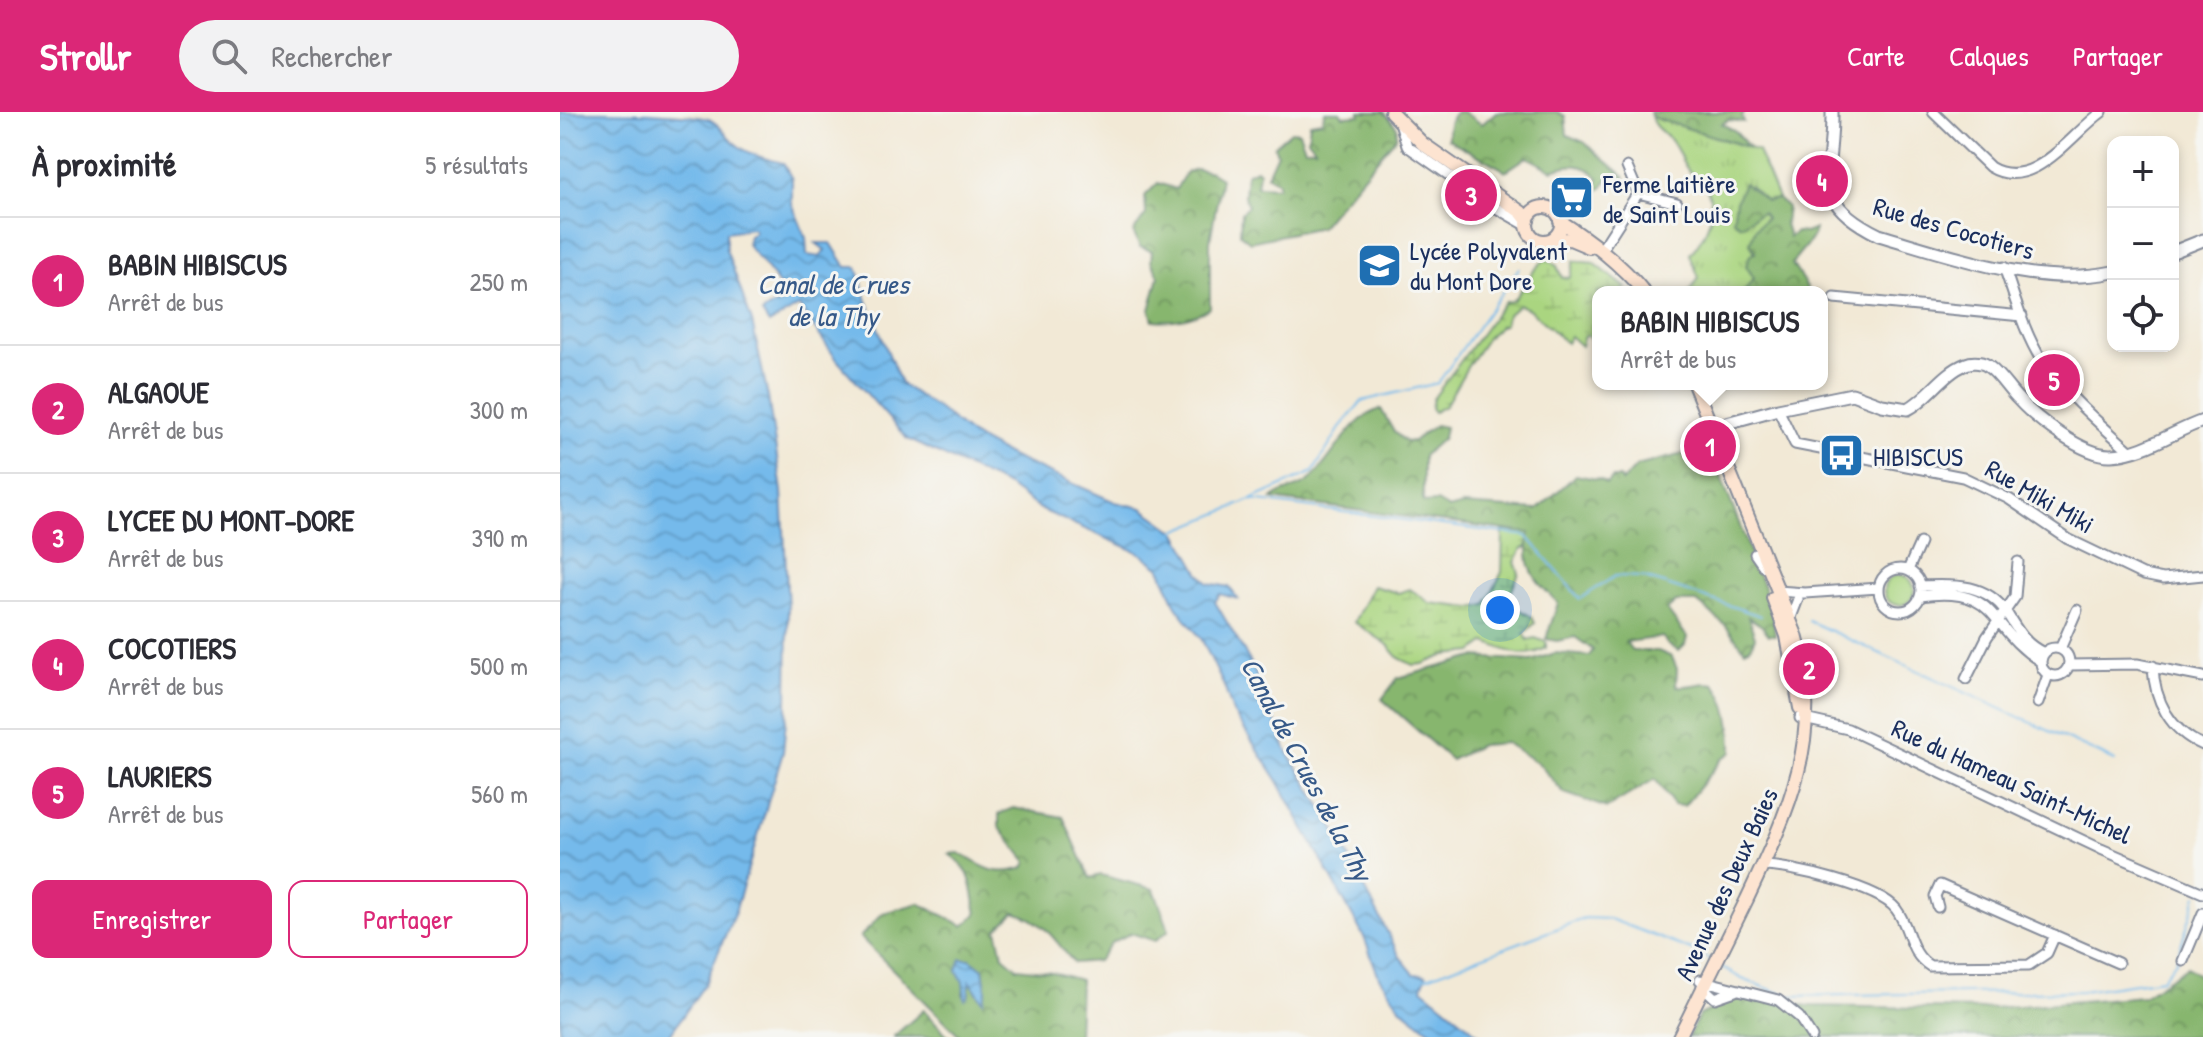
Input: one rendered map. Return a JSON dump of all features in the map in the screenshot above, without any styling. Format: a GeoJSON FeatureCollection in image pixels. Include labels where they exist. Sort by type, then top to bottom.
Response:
{"type":"FeatureCollection","features":[{"type":"Feature","properties":{"kind":"main road"},"geometry":{"type":"LineString","coordinates":[[1391,112],[1423,144],[1530,219],[1535,238],[1570,239],[1593,249],[1629,286]]}},
{"type":"Feature","properties":{"kind":"main road"},"geometry":{"type":"LineString","coordinates":[[1530,219],[1551,209],[1560,221],[1602,249],[1639,286]]}},
{"type":"Feature","properties":{"kind":"main road"},"geometry":{"type":"LineString","coordinates":[[1550,240],[1558,234],[1560,221]]}},
{"type":"Feature","properties":{"kind":"main road","name":"Avenue des Deux Baies"},"geometry":{"type":"LineString","coordinates":[[1690,390],[1780,595],[1803,660],[1804,718],[1797,780],[1763,866],[1716,954]]}},
{"type":"Feature","properties":{"kind":"main road","name":"Avenue des Deux Baies"},"geometry":{"type":"LineString","coordinates":[[1679,1037],[1782,807],[1791,783],[1804,718],[1787,636],[1696,390]]}},
{"type":"Feature","properties":{"kind":"main road","name":"Avenue des Deux Baies"},"geometry":{"type":"LineString","coordinates":[[1673,1037],[1705,979]]}},
{"type":"Feature","properties":{"kind":"street","name":"Rue des Cocotiers"},"geometry":{"type":"LineString","coordinates":[[1832,112],[1828,185],[1831,196],[1843,213],[1879,235],[1989,266],[2065,278],[2107,273]]}},
{"type":"Feature","properties":{"kind":"street"},"geometry":{"type":"LineString","coordinates":[[1933,112],[1990,167],[1998,172],[2015,174],[2041,164],[2102,112]]}},
{"type":"Feature","properties":{"kind":"street"},"geometry":{"type":"LineString","coordinates":[[1400,122],[1407,146],[1493,206],[1530,219]]}},
{"type":"Feature","properties":{"kind":"street"},"geometry":{"type":"LineString","coordinates":[[1627,167],[1638,193]]}},
{"type":"Feature","properties":{"kind":"street"},"geometry":{"type":"LineString","coordinates":[[1638,193],[1677,203]]}},
{"type":"Feature","properties":{"kind":"street"},"geometry":{"type":"LineString","coordinates":[[1602,249],[1638,193]]}},
{"type":"Feature","properties":{"kind":"street"},"geometry":{"type":"LineString","coordinates":[[2179,250],[2203,240]]}},
{"type":"Feature","properties":{"kind":"street"},"geometry":{"type":"LineString","coordinates":[[2004,267],[2043,362],[2096,420],[2130,451]]}},
{"type":"Feature","properties":{"kind":"street"},"geometry":{"type":"LineString","coordinates":[[1834,298],[2022,316]]}},
{"type":"Feature","properties":{"kind":"street"},"geometry":{"type":"LineString","coordinates":[[1709,428],[1778,409],[1852,394],[1882,405],[1908,409],[1949,375],[1965,364],[1975,362],[1987,364],[2028,409],[2075,443],[2098,454],[2112,455],[2144,448],[2202,422]]}},
{"type":"Feature","properties":{"kind":"street","name":"Rue Miki Miki"},"geometry":{"type":"LineString","coordinates":[[1778,409],[1795,444],[1963,477],[2009,499],[2068,539],[2143,575],[2163,579],[2203,575]]}},
{"type":"Feature","properties":{"kind":"street"},"geometry":{"type":"LineString","coordinates":[[1908,570],[1920,543]]}},
{"type":"Feature","properties":{"kind":"street"},"geometry":{"type":"LineString","coordinates":[[1755,554],[1761,560],[1775,594],[1801,596],[1879,588]]}},
{"type":"Feature","properties":{"kind":"street"},"geometry":{"type":"LineString","coordinates":[[1966,679],[1998,620],[2015,597],[2018,562]]}},
{"type":"Feature","properties":{"kind":"street"},"geometry":{"type":"LineString","coordinates":[[1908,570],[1918,579],[1920,591],[1912,607],[1897,611],[1882,601],[1879,588],[1889,571],[1908,570]]}},
{"type":"Feature","properties":{"kind":"street"},"geometry":{"type":"LineString","coordinates":[[1920,591],[1969,586],[1988,593],[2042,657],[2042,669],[2048,675],[2061,675],[2069,665],[2118,663],[2153,666],[2203,677]]}},
{"type":"Feature","properties":{"kind":"street"},"geometry":{"type":"LineString","coordinates":[[1920,591],[1980,601],[2026,652],[2042,657]]}},
{"type":"Feature","properties":{"kind":"street"},"geometry":{"type":"LineString","coordinates":[[1790,620],[1801,596]]}},
{"type":"Feature","properties":{"kind":"street"},"geometry":{"type":"LineString","coordinates":[[2060,649],[2077,610]]}},
{"type":"Feature","properties":{"kind":"street"},"geometry":{"type":"LineString","coordinates":[[2042,657],[2051,648],[2060,649],[2067,655],[2069,665]]}},
{"type":"Feature","properties":{"kind":"street"},"geometry":{"type":"LineString","coordinates":[[2153,666],[2155,691],[2167,716],[2180,730],[2203,745]]}},
{"type":"Feature","properties":{"kind":"street"},"geometry":{"type":"LineString","coordinates":[[2038,703],[2048,675]]}},
{"type":"Feature","properties":{"kind":"street","name":"Rue du Hameau Saint-Michel"},"geometry":{"type":"LineString","coordinates":[[1804,718],[1848,729],[2101,849],[2199,891]]}},
{"type":"Feature","properties":{"kind":"street"},"geometry":{"type":"LineString","coordinates":[[1763,866],[1818,873],[1881,898],[1895,907],[1916,955],[1930,966],[2029,965],[2047,953],[2055,935]]}},
{"type":"Feature","properties":{"kind":"street"},"geometry":{"type":"LineString","coordinates":[[1938,907],[1935,896],[1940,885],[2118,963]]}},
{"type":"Feature","properties":{"kind":"street"},"geometry":{"type":"LineString","coordinates":[[2183,961],[2203,913]]}},
{"type":"Feature","properties":{"kind":"street"},"geometry":{"type":"LineString","coordinates":[[1705,979],[1735,991],[1778,1000],[1799,1017],[1812,1037]]}},
{"type":"Feature","properties":{"kind":"street"},"geometry":{"type":"LineString","coordinates":[[1705,979],[1715,998]]}},
{"type":"Feature","properties":{"kind":"street"},"geometry":{"type":"LineString","coordinates":[[1697,1002],[1735,991]]}},
{"type":"Feature","properties":{"kind":"green space"},"geometry":{"type":"Polygon","coordinates":[[[1325,112],[1340,112],[1343,116],[1360,115],[1359,112],[1384,112],[1397,127],[1396,137],[1320,227],[1250,242],[1240,234],[1241,213],[1248,206],[1244,196],[1246,174],[1256,169],[1259,172],[1257,186],[1278,187],[1278,182],[1267,175],[1277,153],[1274,146],[1291,131],[1299,132],[1305,148],[1315,148],[1308,139],[1310,123],[1322,121],[1325,112]]]}},
{"type":"Feature","properties":{"kind":"green space"},"geometry":{"type":"Polygon","coordinates":[[[1456,112],[1463,112],[1482,124],[1496,112],[1557,112],[1565,116],[1567,135],[1584,142],[1625,177],[1624,185],[1610,176],[1602,188],[1591,195],[1588,190],[1597,186],[1599,178],[1588,169],[1572,166],[1552,170],[1527,157],[1506,171],[1448,139],[1450,121],[1456,112]]]}},
{"type":"Feature","properties":{"kind":"green space"},"geometry":{"type":"Polygon","coordinates":[[[1650,112],[1745,112],[1742,116],[1744,122],[1729,120],[1722,124],[1734,130],[1749,147],[1657,119],[1650,112]]]}},
{"type":"Feature","properties":{"kind":"green space"},"geometry":{"type":"Polygon","coordinates":[[[1651,116],[1758,151],[1778,199],[1766,201],[1750,186],[1740,225],[1762,212],[1766,218],[1755,229],[1754,278],[1748,286],[1693,286],[1699,278],[1690,254],[1709,221],[1709,194],[1688,169],[1673,142],[1651,116]]]}},
{"type":"Feature","properties":{"kind":"green space"},"geometry":{"type":"Polygon","coordinates":[[[1196,169],[1221,178],[1210,241],[1210,308],[1183,319],[1153,320],[1150,310],[1159,276],[1151,261],[1152,251],[1140,247],[1133,232],[1146,214],[1145,196],[1158,183],[1176,189],[1186,172],[1196,169]]]}},
{"type":"Feature","properties":{"kind":"green space"},"geometry":{"type":"Polygon","coordinates":[[[1744,183],[1766,201],[1778,199],[1787,207],[1785,224],[1789,237],[1796,232],[1815,229],[1792,264],[1806,286],[1748,286],[1754,278],[1746,266],[1750,255],[1755,252],[1750,243],[1755,229],[1766,218],[1762,212],[1741,225],[1733,220],[1736,201],[1744,183]]]}},
{"type":"Feature","properties":{"kind":"green space"},"geometry":{"type":"Polygon","coordinates":[[[1546,259],[1557,266],[1562,278],[1570,277],[1574,261],[1594,263],[1623,286],[1592,286],[1592,340],[1584,336],[1581,346],[1570,336],[1566,343],[1529,309],[1519,305],[1507,315],[1504,325],[1487,338],[1445,406],[1434,412],[1431,408],[1433,399],[1499,309],[1505,302],[1512,301],[1546,259]]]}},
{"type":"Feature","properties":{"kind":"green space"},"geometry":{"type":"Polygon","coordinates":[[[1381,409],[1394,432],[1406,442],[1413,441],[1435,425],[1445,427],[1443,438],[1423,456],[1423,503],[1437,502],[1449,509],[1463,505],[1537,510],[1576,475],[1606,484],[1613,478],[1620,478],[1622,482],[1637,466],[1683,454],[1708,443],[1773,611],[1775,635],[1769,635],[1748,617],[1755,637],[1751,647],[1745,650],[1725,625],[1697,602],[1676,602],[1667,610],[1687,637],[1679,651],[1667,644],[1663,637],[1626,642],[1632,651],[1658,651],[1672,657],[1677,669],[1676,686],[1715,684],[1727,708],[1732,752],[1722,759],[1684,806],[1674,805],[1655,779],[1607,808],[1564,793],[1539,764],[1506,743],[1481,745],[1451,760],[1382,699],[1398,678],[1475,657],[1531,661],[1555,653],[1589,656],[1593,650],[1575,637],[1557,641],[1546,639],[1558,603],[1533,573],[1528,556],[1529,533],[1272,499],[1310,480],[1360,421],[1381,409]]]}},
{"type":"Feature","properties":{"kind":"green space"},"geometry":{"type":"Polygon","coordinates":[[[1503,531],[1530,533],[1527,547],[1522,549],[1515,562],[1519,573],[1505,606],[1507,613],[1518,609],[1532,617],[1535,623],[1524,634],[1528,640],[1535,638],[1546,642],[1546,648],[1523,654],[1486,642],[1473,652],[1446,655],[1413,665],[1399,658],[1387,644],[1354,622],[1373,586],[1398,593],[1410,589],[1430,603],[1472,608],[1486,605],[1502,572],[1503,531]]]}},
{"type":"Feature","properties":{"kind":"green space"},"geometry":{"type":"Polygon","coordinates":[[[1899,575],[1905,576],[1913,584],[1913,596],[1905,604],[1899,605],[1893,604],[1885,596],[1884,590],[1885,584],[1893,576],[1899,575]]]}},
{"type":"Feature","properties":{"kind":"green space"},"geometry":{"type":"Polygon","coordinates":[[[1013,808],[1063,817],[1090,878],[1101,875],[1154,889],[1169,930],[1155,941],[1131,933],[1111,943],[1098,961],[1074,963],[1049,932],[1026,916],[1015,912],[997,929],[1003,956],[1017,968],[1052,972],[1080,980],[1078,1037],[961,1037],[860,937],[883,913],[919,903],[964,926],[977,913],[972,887],[963,867],[949,854],[959,853],[983,867],[1005,872],[1024,868],[1027,862],[999,827],[999,814],[1013,808]],[[970,959],[963,994],[968,997],[970,981],[983,1000],[986,991],[983,969],[970,959]]]}},
{"type":"Feature","properties":{"kind":"green space"},"geometry":{"type":"Polygon","coordinates":[[[2187,967],[2203,978],[2203,1037],[1688,1037],[1699,1015],[1737,998],[1810,1006],[1981,1009],[2143,996],[2187,967]]]}},
{"type":"Feature","properties":{"kind":"green space"},"geometry":{"type":"Polygon","coordinates":[[[924,1010],[949,1037],[894,1037],[894,1036],[924,1010]]]}},
{"type":"Feature","properties":{"kind":"water","name":"Canal de Crues de la Thy"},"geometry":{"type":"Polygon","coordinates":[[[560,112],[659,114],[709,119],[741,148],[783,163],[792,179],[792,204],[806,238],[807,255],[820,257],[825,250],[816,243],[831,243],[846,267],[857,267],[867,301],[901,384],[971,435],[1008,455],[1115,502],[1142,508],[1177,533],[1208,583],[1229,587],[1238,599],[1220,594],[1215,602],[1252,665],[1287,751],[1331,822],[1400,957],[1414,974],[1426,975],[1422,988],[1482,1037],[1438,1037],[1401,1008],[1379,977],[1364,937],[1278,781],[1233,712],[1202,640],[1176,606],[1160,568],[1140,553],[1042,510],[1008,486],[907,439],[837,360],[799,306],[769,324],[762,313],[776,304],[784,291],[747,244],[749,236],[755,232],[753,228],[726,232],[726,249],[752,322],[768,397],[782,491],[788,608],[787,709],[783,752],[735,912],[705,984],[668,1037],[560,1037],[560,112]]]}},
{"type":"Feature","properties":{"kind":"water"},"geometry":{"type":"Polygon","coordinates":[[[961,959],[970,959],[983,969],[986,991],[983,1001],[970,981],[965,999],[963,982],[957,970],[961,959]]]}},
{"type":"Feature","properties":{"kind":"waterway"},"geometry":{"type":"LineString","coordinates":[[1253,499],[1313,472],[1342,425],[1362,401],[1438,383],[1519,268]]}},
{"type":"Feature","properties":{"kind":"waterway"},"geometry":{"type":"LineString","coordinates":[[1173,532],[1251,500],[1527,536],[1580,599],[1615,576],[1642,577],[1761,616]]}},
{"type":"Feature","properties":{"kind":"waterway"},"geometry":{"type":"LineString","coordinates":[[1809,621],[2115,761]]}},
{"type":"Feature","properties":{"kind":"waterway"},"geometry":{"type":"LineString","coordinates":[[1720,966],[1742,979],[1788,996],[2082,991],[2162,979],[2176,961],[2197,895]]}},
{"type":"Feature","properties":{"kind":"waterway"},"geometry":{"type":"LineString","coordinates":[[1425,978],[1585,918],[1610,919],[1711,960]]}},
{"type":"Feature","properties":{"kind":"place","name":"COCOTIERS"},"geometry":{"type":"Point","coordinates":[1822,181]}},
{"type":"Feature","properties":{"kind":"place","name":"LYCEE DU MONT-DORE"},"geometry":{"type":"Point","coordinates":[1471,195]}},
{"type":"Feature","properties":{"kind":"place","name":"Ferme laitière de Saint Louis"},"geometry":{"type":"Point","coordinates":[1572,198]}},
{"type":"Feature","properties":{"kind":"place","name":"Lycée Polyvalent du Mont Dore"},"geometry":{"type":"Point","coordinates":[1379,265]}},
{"type":"Feature","properties":{"kind":"place","name":"LAURIERS"},"geometry":{"type":"Point","coordinates":[2054,380]}},
{"type":"Feature","properties":{"kind":"place","name":"BABIN HIBISCUS"},"geometry":{"type":"Point","coordinates":[1710,446]}},
{"type":"Feature","properties":{"kind":"place","name":"HIBISCUS"},"geometry":{"type":"Point","coordinates":[1842,456]}},
{"type":"Feature","properties":{"kind":"place","name":"ALGAOUE"},"geometry":{"type":"Point","coordinates":[1809,669]}}]}
